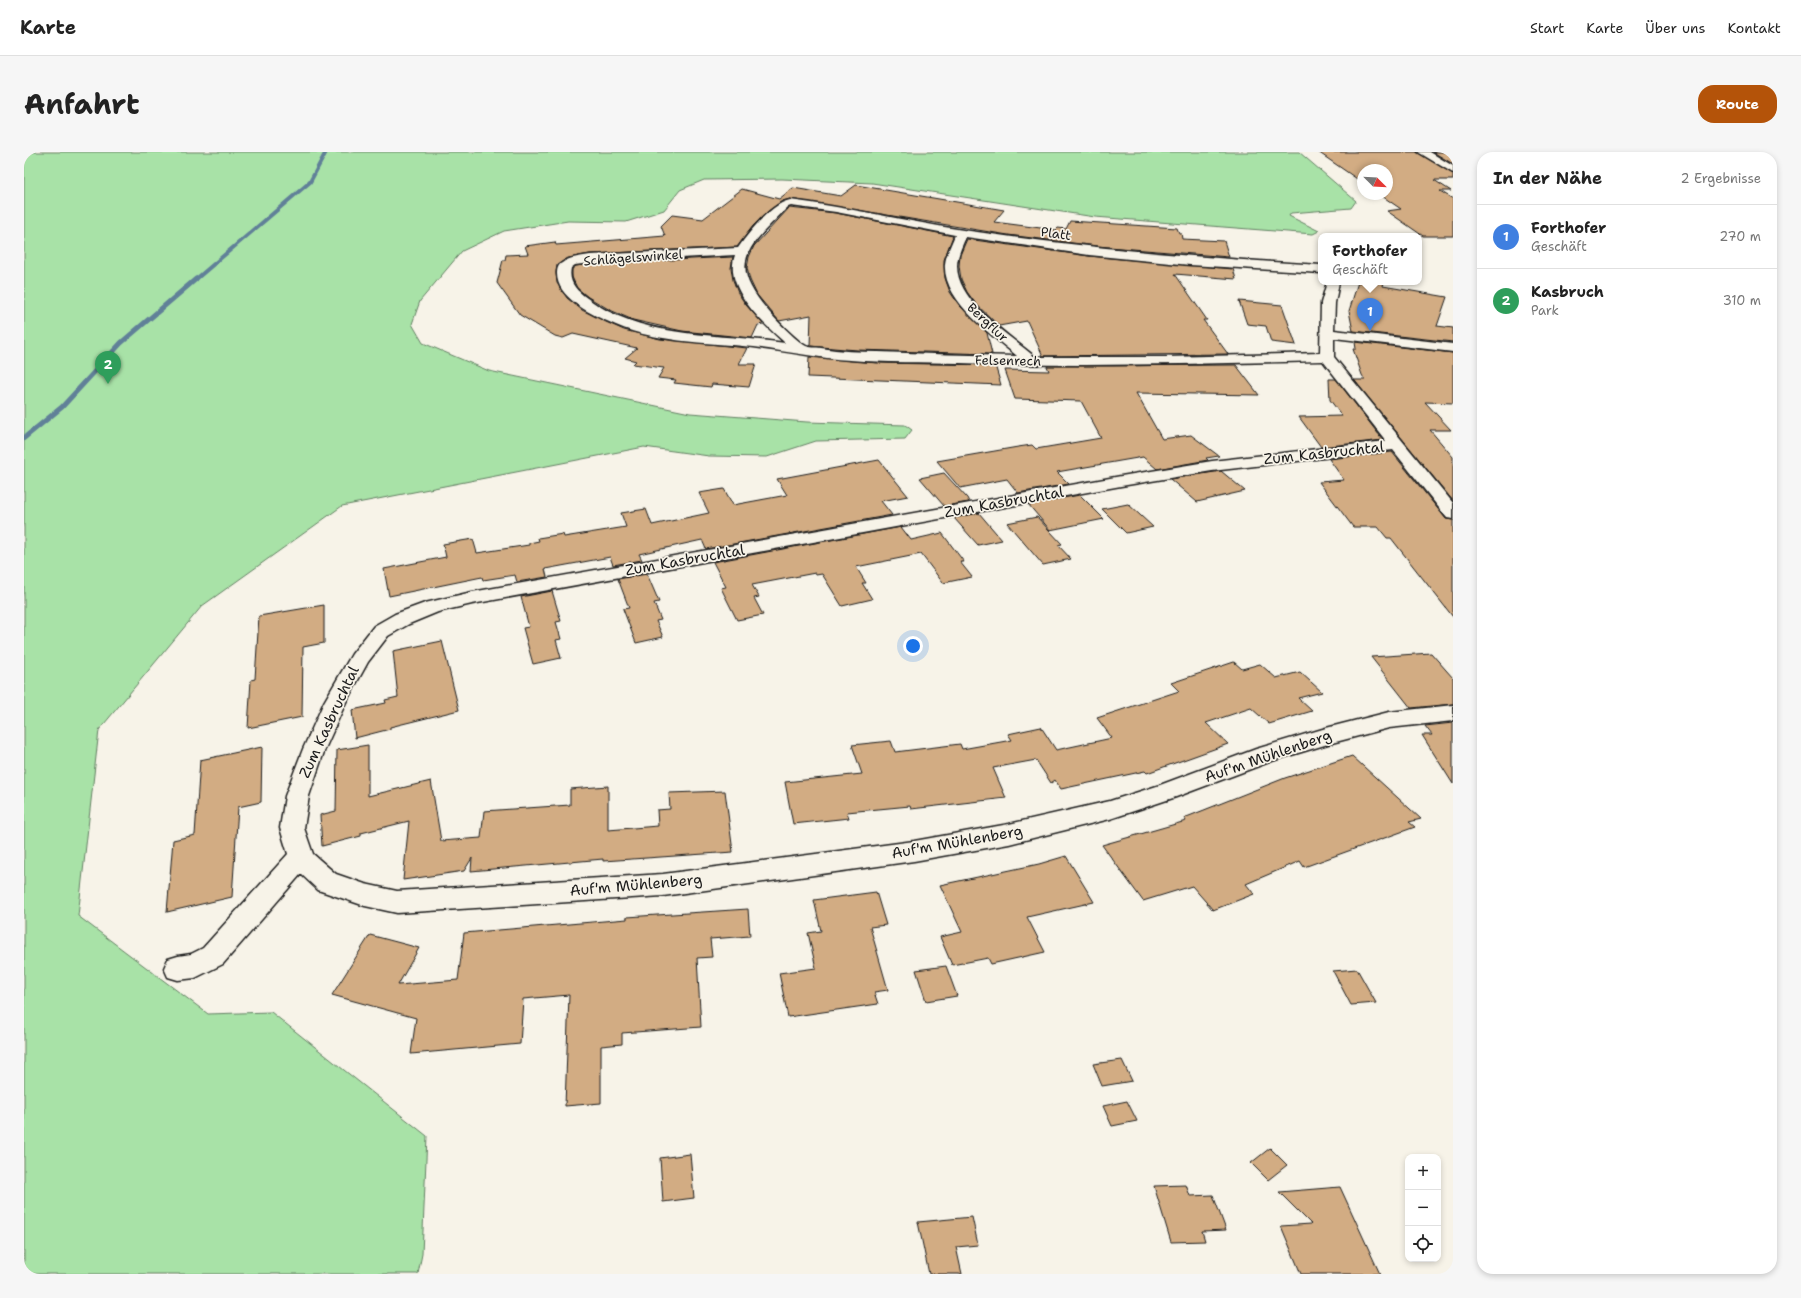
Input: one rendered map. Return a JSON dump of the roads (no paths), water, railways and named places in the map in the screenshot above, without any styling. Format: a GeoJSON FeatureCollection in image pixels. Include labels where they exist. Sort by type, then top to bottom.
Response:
{"type":"FeatureCollection","features":[{"type":"Feature","properties":{"kind":"street"},"geometry":{"type":"LineString","coordinates":[[1423,152],[1453,170]]}},
{"type":"Feature","properties":{"kind":"street","name":"Platt"},"geometry":{"type":"LineString","coordinates":[[742,251],[756,232],[784,205],[790,203],[836,209],[962,233],[1045,246],[1141,257],[1318,268]]}},
{"type":"Feature","properties":{"kind":"street","name":"Bergflur"},"geometry":{"type":"LineString","coordinates":[[962,233],[952,256],[950,272],[956,288],[968,306],[1031,361]]}},
{"type":"Feature","properties":{"kind":"street"},"geometry":{"type":"LineString","coordinates":[[742,251],[738,274],[744,289],[761,313],[802,350]]}},
{"type":"Feature","properties":{"kind":"street","name":"Schlägelswinkel"},"geometry":{"type":"LineString","coordinates":[[690,337],[641,329],[594,311],[568,289],[562,273],[565,266],[572,262],[590,259],[742,251]]}},
{"type":"Feature","properties":{"kind":"street"},"geometry":{"type":"LineString","coordinates":[[1332,285],[1328,304],[1328,357],[1453,514]]}},
{"type":"Feature","properties":{"kind":"street"},"geometry":{"type":"LineString","coordinates":[[1327,333],[1453,348]]}},
{"type":"Feature","properties":{"kind":"street","name":"Felsenrech"},"geometry":{"type":"LineString","coordinates":[[690,337],[770,344],[802,350],[852,356],[1031,361],[1328,357]]}},
{"type":"Feature","properties":{"kind":"street","name":"Zum Kasbruchtal"},"geometry":{"type":"LineString","coordinates":[[300,856],[292,828],[297,796],[314,749],[335,702],[359,659],[381,631],[402,619],[432,607],[472,598],[1121,480],[1212,466],[1397,445]]}},
{"type":"Feature","properties":{"kind":"street","name":"Auf'm Mühlenberg"},"geometry":{"type":"LineString","coordinates":[[300,856],[327,882],[365,895],[397,902],[663,885],[914,851],[1002,835],[1110,810],[1168,792],[1264,755],[1326,736],[1389,720],[1453,713]]}},
{"type":"Feature","properties":{"kind":"street"},"geometry":{"type":"LineString","coordinates":[[178,968],[196,966],[213,956],[300,856]]}},
{"type":"Feature","properties":{"kind":"waterway"},"geometry":{"type":"LineString","coordinates":[[195,280],[310,182],[326,152]]}},
{"type":"Feature","properties":{"kind":"waterway"},"geometry":{"type":"LineString","coordinates":[[24,438],[62,407],[121,343],[196,279]]}},
{"type":"Feature","properties":{"kind":"place","name":"Forthofer"},"geometry":{"type":"Point","coordinates":[1370,331]}},
{"type":"Feature","properties":{"kind":"place","name":"Kasbruch"},"geometry":{"type":"Point","coordinates":[108,384]}}]}
